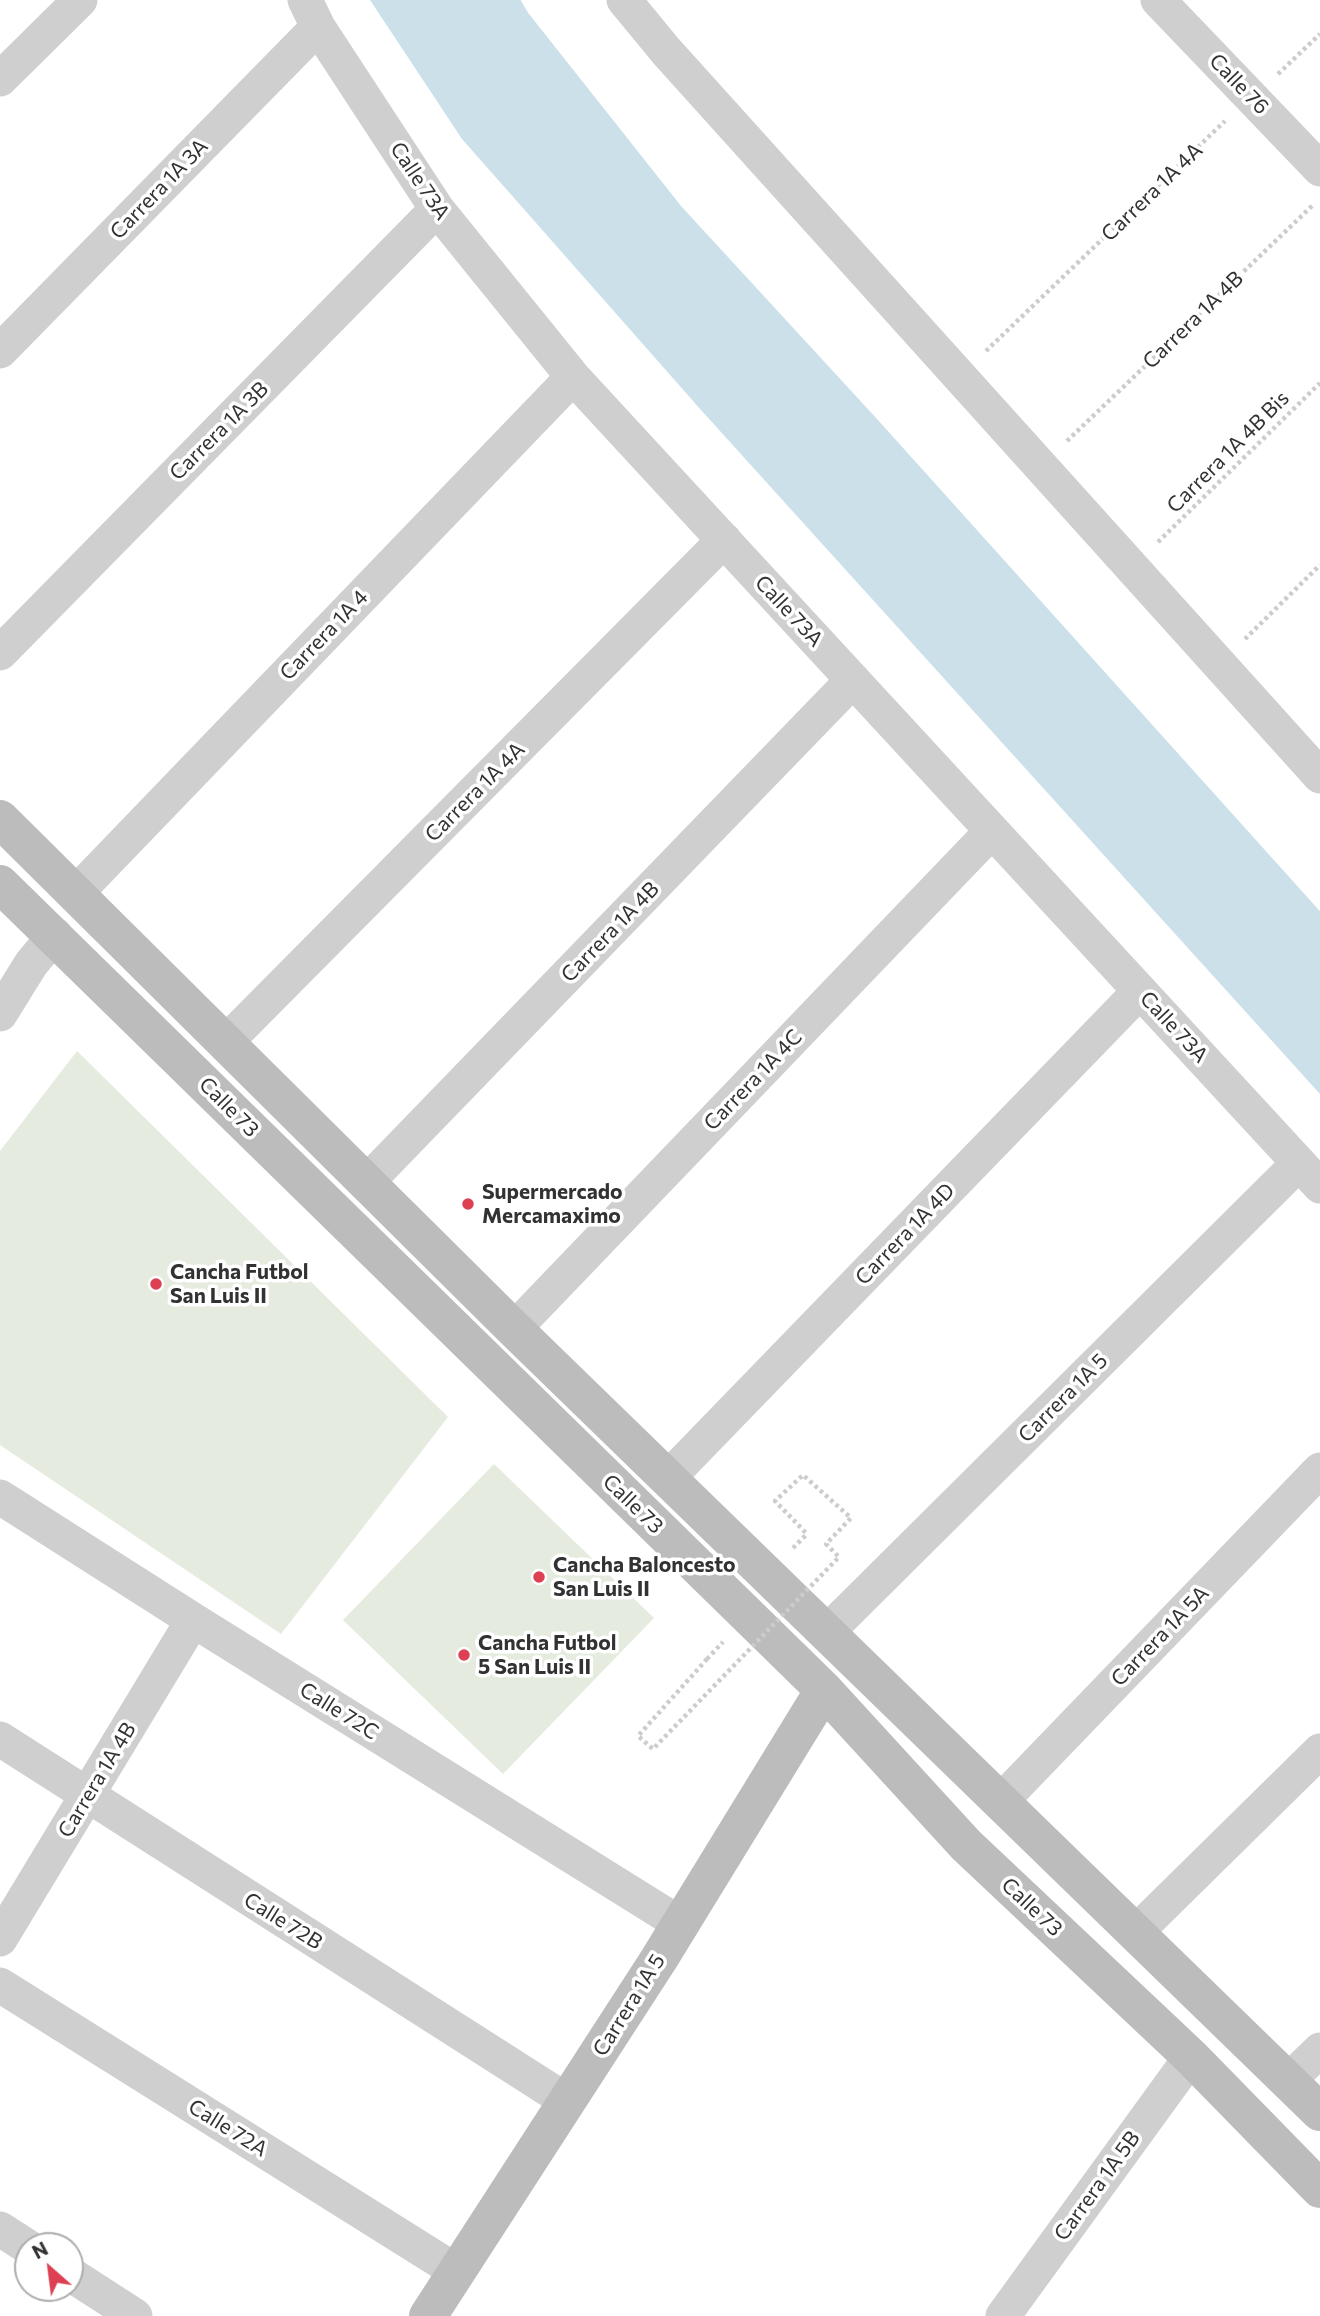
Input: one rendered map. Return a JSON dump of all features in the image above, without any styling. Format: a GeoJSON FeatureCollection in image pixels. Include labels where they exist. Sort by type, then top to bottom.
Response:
{"type":"FeatureCollection","features":[{"type":"Feature","properties":{"kind":"main road","name":"Calle 73"},"geometry":{"type":"LineString","coordinates":[[0,819],[514,1329],[1320,2112]]}},
{"type":"Feature","properties":{"kind":"main road","name":"Calle 73"},"geometry":{"type":"LineString","coordinates":[[0,884],[824,1690],[966,1845],[1191,2057],[1320,2189]]}},
{"type":"Feature","properties":{"kind":"main road","name":"Carrera 1A 5"},"geometry":{"type":"LineString","coordinates":[[428,2316],[567,2102],[824,1690]]}},
{"type":"Feature","properties":{"kind":"street"},"geometry":{"type":"LineString","coordinates":[[0,79],[80,0]]}},
{"type":"Feature","properties":{"kind":"street"},"geometry":{"type":"LineString","coordinates":[[624,0],[666,51],[1320,776]]}},
{"type":"Feature","properties":{"kind":"street","name":"Calle 76"},"geometry":{"type":"LineString","coordinates":[[1158,0],[1320,169]]}},
{"type":"Feature","properties":{"kind":"street","name":"Calle 73A"},"geometry":{"type":"LineString","coordinates":[[311,14],[437,209],[573,377],[1310,1175]]}},
{"type":"Feature","properties":{"kind":"street","name":"Carrera 1A 3A"},"geometry":{"type":"LineString","coordinates":[[0,351],[311,14]]}},
{"type":"Feature","properties":{"kind":"street","name":"Carrera 1A 3B"},"geometry":{"type":"LineString","coordinates":[[0,653],[437,209]]}},
{"type":"Feature","properties":{"kind":"street","name":"Carrera 1A 4"},"geometry":{"type":"LineString","coordinates":[[75,894],[573,377]]}},
{"type":"Feature","properties":{"kind":"street","name":"Carrera 1A 4A"},"geometry":{"type":"LineString","coordinates":[[225,1043],[724,541]]}},
{"type":"Feature","properties":{"kind":"street","name":"Carrera 1A 4B"},"geometry":{"type":"LineString","coordinates":[[366,1183],[853,680]]}},
{"type":"Feature","properties":{"kind":"street","name":"Carrera 1A 4C"},"geometry":{"type":"LineString","coordinates":[[514,1329],[992,831]]}},
{"type":"Feature","properties":{"kind":"street"},"geometry":{"type":"LineString","coordinates":[[0,1014],[32,964],[55,935]]}},
{"type":"Feature","properties":{"kind":"street","name":"Carrera 1A 4D"},"geometry":{"type":"LineString","coordinates":[[669,1477],[1140,991]]}},
{"type":"Feature","properties":{"kind":"street","name":"Carrera 1A 5"},"geometry":{"type":"LineString","coordinates":[[827,1632],[1310,1175]]}},
{"type":"Feature","properties":{"kind":"street","name":"Carrera 1A 5A"},"geometry":{"type":"LineString","coordinates":[[1000,1801],[1320,1470]]}},
{"type":"Feature","properties":{"kind":"street","name":"Calle 72C"},"geometry":{"type":"LineString","coordinates":[[0,1497],[680,1923]]}},
{"type":"Feature","properties":{"kind":"street","name":"Carrera 1A 4B"},"geometry":{"type":"LineString","coordinates":[[0,1939],[193,1620]]}},
{"type":"Feature","properties":{"kind":"street","name":"Calle 72B"},"geometry":{"type":"LineString","coordinates":[[0,1739],[567,2102]]}},
{"type":"Feature","properties":{"kind":"street"},"geometry":{"type":"LineString","coordinates":[[1135,1933],[1320,1751]]}},
{"type":"Feature","properties":{"kind":"street","name":"Calle 72A"},"geometry":{"type":"LineString","coordinates":[[0,1985],[456,2271]]}},
{"type":"Feature","properties":{"kind":"street"},"geometry":{"type":"LineString","coordinates":[[1288,2081],[1320,2050]]}},
{"type":"Feature","properties":{"kind":"street","name":"Carrera 1A 5B"},"geometry":{"type":"LineString","coordinates":[[1003,2316],[1191,2057]]}},
{"type":"Feature","properties":{"kind":"street"},"geometry":{"type":"LineString","coordinates":[[84,2283],[135,2316]]}},
{"type":"Feature","properties":{"kind":"path","name":"Carrera 1A 4A"},"geometry":{"type":"LineString","coordinates":[[986,351],[1224,122],[1320,34]]}},
{"type":"Feature","properties":{"kind":"path","name":"Carrera 1A 4B"},"geometry":{"type":"LineString","coordinates":[[1066,442],[1320,198]]}},
{"type":"Feature","properties":{"kind":"path","name":"Carrera 1A 4B Bis"},"geometry":{"type":"LineString","coordinates":[[1158,543],[1320,383]]}},
{"type":"Feature","properties":{"kind":"path"},"geometry":{"type":"LineString","coordinates":[[1244,640],[1320,565]]}},
{"type":"Feature","properties":{"kind":"path"},"geometry":{"type":"LineString","coordinates":[[726,1639],[638,1736],[653,1749],[839,1557],[826,1544],[851,1518],[803,1475],[775,1501],[807,1534]]}},
{"type":"Feature","properties":{"kind":"shaded area","name":"Cancha Futbol San Luis II"},"geometry":{"type":"Polygon","coordinates":[[[77,1051],[448,1417],[281,1634],[0,1445],[0,1151],[77,1051]]]}},
{"type":"Feature","properties":{"kind":"shaded area"},"geometry":{"type":"Polygon","coordinates":[[[494,1464],[654,1618],[503,1774],[343,1620],[494,1464]]]}},
{"type":"Feature","properties":{"kind":"water"},"geometry":{"type":"Polygon","coordinates":[[[370,0],[449,0],[515,98],[751,366],[1320,995],[1320,1094],[701,410],[462,139],[370,0]]]}},
{"type":"Feature","properties":{"kind":"waterway"},"geometry":{"type":"LineString","coordinates":[[481,0],[500,32],[656,229],[852,442],[1320,962]]}},
{"type":"Feature","properties":{"kind":"place","name":"Supermercado Mercamaximo"},"geometry":{"type":"Point","coordinates":[468,1204]}},
{"type":"Feature","properties":{"kind":"place","name":"Cancha Futbol San Luis II"},"geometry":{"type":"Point","coordinates":[156,1284]}},
{"type":"Feature","properties":{"kind":"place","name":"Cancha Baloncesto San Luis II"},"geometry":{"type":"Point","coordinates":[539,1577]}},
{"type":"Feature","properties":{"kind":"place","name":"Cancha Futbol 5 San Luis II"},"geometry":{"type":"Point","coordinates":[464,1655]}}]}
